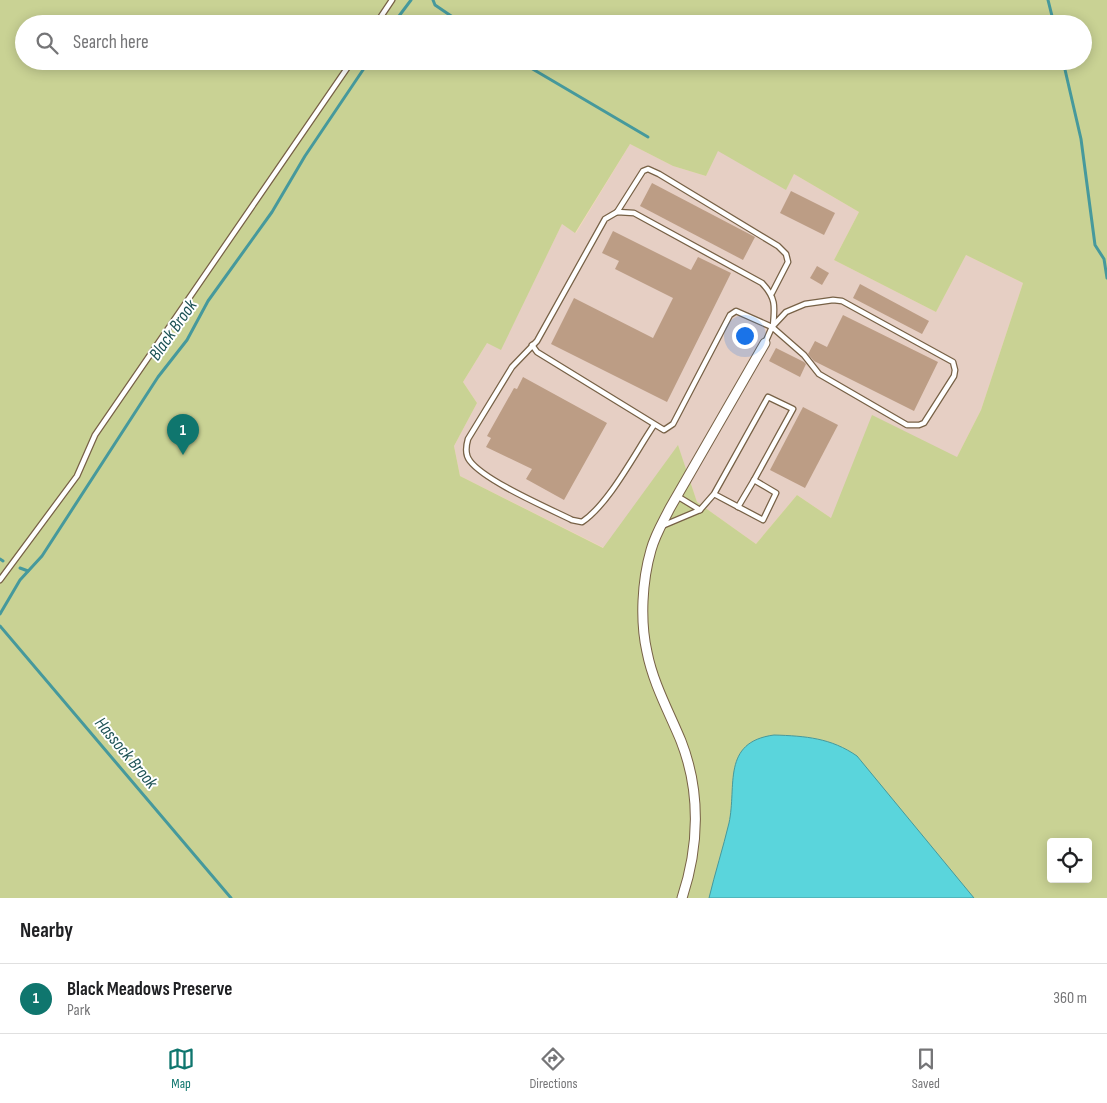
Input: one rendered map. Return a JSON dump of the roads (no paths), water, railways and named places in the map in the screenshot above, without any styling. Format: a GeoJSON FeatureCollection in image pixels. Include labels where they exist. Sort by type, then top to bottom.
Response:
{"type":"FeatureCollection","features":[{"type":"Feature","properties":{"kind":"street"},"geometry":{"type":"LineString","coordinates":[[682,898],[693,854],[696,830],[693,786],[682,742],[653,675],[644,630],[648,565],[661,526],[765,343]]}},
{"type":"Feature","properties":{"kind":"lane"},"geometry":{"type":"LineString","coordinates":[[382,15],[392,0]]}},
{"type":"Feature","properties":{"kind":"lane"},"geometry":{"type":"LineString","coordinates":[[0,580],[76,476],[95,435],[346,70]]}},
{"type":"Feature","properties":{"kind":"lane"},"geometry":{"type":"LineString","coordinates":[[654,424],[603,503],[592,516],[582,522],[572,520],[482,473],[468,459],[466,446],[468,439],[512,367],[537,341],[591,241],[605,219],[617,212],[643,170],[648,169],[659,174],[778,246],[786,254],[788,262],[772,293]]}},
{"type":"Feature","properties":{"kind":"lane"},"geometry":{"type":"LineString","coordinates":[[617,212],[634,213],[762,283],[772,293],[775,308],[772,327]]}},
{"type":"Feature","properties":{"kind":"lane"},"geometry":{"type":"LineString","coordinates":[[532,345],[537,352],[664,430],[673,424],[733,311],[738,311],[772,327],[804,355],[819,374],[907,425],[924,423],[954,376],[955,370],[953,362],[842,301],[817,301],[794,308],[780,316],[772,327],[765,343]]}},
{"type":"Feature","properties":{"kind":"lane"},"geometry":{"type":"LineString","coordinates":[[661,526],[700,510],[714,494],[768,397],[793,410],[738,507]]}},
{"type":"Feature","properties":{"kind":"lane"},"geometry":{"type":"LineString","coordinates":[[714,494],[763,520],[776,492],[754,480]]}},
{"type":"Feature","properties":{"kind":"lane"},"geometry":{"type":"LineString","coordinates":[[677,496],[700,510]]}},
{"type":"Feature","properties":{"kind":"water"},"geometry":{"type":"Polygon","coordinates":[[[774,735],[818,739],[838,745],[857,756],[974,898],[709,898],[729,823],[733,781],[739,756],[746,746],[757,739],[774,735]]]}},
{"type":"Feature","properties":{"kind":"waterway","name":"Black Brook"},"geometry":{"type":"LineString","coordinates":[[400,15],[411,0]]}},
{"type":"Feature","properties":{"kind":"waterway"},"geometry":{"type":"LineString","coordinates":[[433,0],[435,5],[450,15]]}},
{"type":"Feature","properties":{"kind":"waterway"},"geometry":{"type":"LineString","coordinates":[[1048,0],[1052,15]]}},
{"type":"Feature","properties":{"kind":"waterway","name":"Black Brook"},"geometry":{"type":"LineString","coordinates":[[0,614],[20,580],[42,556],[158,377],[187,340],[208,301],[272,212],[305,156],[363,70]]}},
{"type":"Feature","properties":{"kind":"waterway"},"geometry":{"type":"LineString","coordinates":[[534,70],[648,137]]}},
{"type":"Feature","properties":{"kind":"waterway"},"geometry":{"type":"LineString","coordinates":[[1065,70],[1081,139],[1095,245],[1104,259],[1107,278]]}},
{"type":"Feature","properties":{"kind":"waterway"},"geometry":{"type":"LineString","coordinates":[[20,568],[28,571]]}},
{"type":"Feature","properties":{"kind":"waterway","name":"Hassock Brook"},"geometry":{"type":"LineString","coordinates":[[0,626],[231,898]]}},
{"type":"Feature","properties":{"kind":"place","name":"Black Meadows Preserve"},"geometry":{"type":"Point","coordinates":[183,455]}}]}
